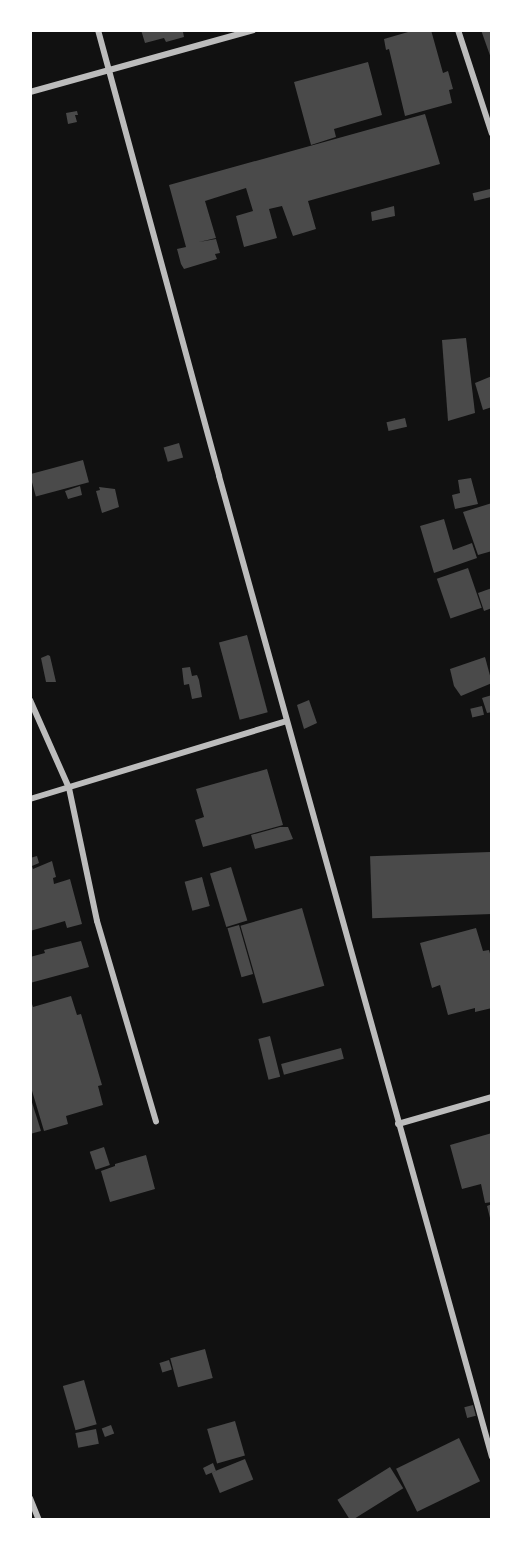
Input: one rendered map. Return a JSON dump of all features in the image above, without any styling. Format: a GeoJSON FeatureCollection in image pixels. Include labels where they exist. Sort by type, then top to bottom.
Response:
{"type":"FeatureCollection","features":[{"type":"Feature","properties":{"kind":"street"},"geometry":{"type":"LineString","coordinates":[[98,30],[286,720],[492,1457]]}},
{"type":"Feature","properties":{"kind":"street"},"geometry":{"type":"LineString","coordinates":[[30,92],[254,30]]}},
{"type":"Feature","properties":{"kind":"street"},"geometry":{"type":"LineString","coordinates":[[458,30],[492,134]]}},
{"type":"Feature","properties":{"kind":"street"},"geometry":{"type":"LineString","coordinates":[[30,700],[69,788],[97,921],[156,1122]]}},
{"type":"Feature","properties":{"kind":"street"},"geometry":{"type":"LineString","coordinates":[[30,799],[286,720]]}},
{"type":"Feature","properties":{"kind":"street"},"geometry":{"type":"LineString","coordinates":[[399,1124],[492,1097]]}},
{"type":"Feature","properties":{"kind":"street"},"geometry":{"type":"LineString","coordinates":[[30,1498],[39,1520]]}},
{"type":"Feature","properties":{"kind":"building"},"geometry":{"type":"Polygon","coordinates":[[[141,30],[189,31],[183,32],[184,37],[166,42],[164,38],[145,43],[141,30]]]}},
{"type":"Feature","properties":{"kind":"building"},"geometry":{"type":"Polygon","coordinates":[[[415,30],[431,30],[443,73],[448,71],[453,89],[449,90],[452,103],[405,116],[389,49],[386,50],[384,39],[415,30]]]}},
{"type":"Feature","properties":{"kind":"building"},"geometry":{"type":"Polygon","coordinates":[[[481,30],[492,30],[492,61],[481,30]]]}},
{"type":"Feature","properties":{"kind":"building"},"geometry":{"type":"Polygon","coordinates":[[[368,62],[382,115],[334,129],[336,137],[311,145],[294,82],[368,62]]]}},
{"type":"Feature","properties":{"kind":"building"},"geometry":{"type":"Polygon","coordinates":[[[77,111],[78,115],[75,115],[77,122],[68,124],[66,113],[77,111]]]}},
{"type":"Feature","properties":{"kind":"building"},"geometry":{"type":"Polygon","coordinates":[[[425,114],[440,164],[308,201],[316,229],[293,236],[282,206],[269,209],[277,238],[244,247],[236,216],[253,211],[246,188],[205,201],[216,238],[199,242],[216,239],[220,253],[215,254],[217,259],[184,269],[177,249],[186,247],[169,185],[425,114]]]}},
{"type":"Feature","properties":{"kind":"building"},"geometry":{"type":"Polygon","coordinates":[[[490,189],[492,197],[474,201],[473,193],[490,189]]]}},
{"type":"Feature","properties":{"kind":"building"},"geometry":{"type":"Polygon","coordinates":[[[394,206],[395,216],[372,221],[371,212],[394,206]]]}},
{"type":"Feature","properties":{"kind":"building"},"geometry":{"type":"Polygon","coordinates":[[[466,338],[475,413],[448,421],[442,340],[466,338]]]}},
{"type":"Feature","properties":{"kind":"building"},"geometry":{"type":"Polygon","coordinates":[[[492,376],[492,407],[483,410],[475,383],[492,376]]]}},
{"type":"Feature","properties":{"kind":"building"},"geometry":{"type":"Polygon","coordinates":[[[405,418],[407,427],[389,431],[386,422],[405,418]]]}},
{"type":"Feature","properties":{"kind":"building"},"geometry":{"type":"Polygon","coordinates":[[[179,443],[183,457],[168,462],[164,447],[179,443]]]}},
{"type":"Feature","properties":{"kind":"building"},"geometry":{"type":"Polygon","coordinates":[[[83,460],[89,482],[36,496],[30,474],[83,460]]]}},
{"type":"Feature","properties":{"kind":"building"},"geometry":{"type":"Polygon","coordinates":[[[471,478],[478,504],[455,509],[452,495],[460,493],[458,480],[471,478]]]}},
{"type":"Feature","properties":{"kind":"building"},"geometry":{"type":"Polygon","coordinates":[[[80,486],[82,495],[68,499],[65,491],[80,486]]]}},
{"type":"Feature","properties":{"kind":"building"},"geometry":{"type":"Polygon","coordinates":[[[99,487],[115,489],[119,507],[102,513],[96,491],[100,490],[99,487]]]}},
{"type":"Feature","properties":{"kind":"building"},"geometry":{"type":"Polygon","coordinates":[[[492,503],[492,551],[478,555],[463,512],[492,503]]]}},
{"type":"Feature","properties":{"kind":"building"},"geometry":{"type":"Polygon","coordinates":[[[444,519],[453,550],[472,543],[477,558],[434,573],[420,526],[444,519]]]}},
{"type":"Feature","properties":{"kind":"building"},"geometry":{"type":"Polygon","coordinates":[[[468,568],[482,608],[450,618],[437,579],[468,568]]]}},
{"type":"Feature","properties":{"kind":"building"},"geometry":{"type":"Polygon","coordinates":[[[492,588],[492,608],[484,611],[478,593],[492,588]]]}},
{"type":"Feature","properties":{"kind":"building"},"geometry":{"type":"Polygon","coordinates":[[[247,635],[268,712],[240,720],[219,643],[247,635]]]}},
{"type":"Feature","properties":{"kind":"building"},"geometry":{"type":"Polygon","coordinates":[[[48,655],[56,682],[46,682],[41,658],[48,655]]]}},
{"type":"Feature","properties":{"kind":"building"},"geometry":{"type":"Polygon","coordinates":[[[485,657],[492,683],[461,696],[454,686],[450,669],[485,657]]]}},
{"type":"Feature","properties":{"kind":"building"},"geometry":{"type":"Polygon","coordinates":[[[190,667],[192,676],[197,675],[199,680],[202,697],[192,699],[189,684],[184,685],[182,668],[190,667]]]}},
{"type":"Feature","properties":{"kind":"building"},"geometry":{"type":"Polygon","coordinates":[[[492,695],[492,712],[487,713],[482,698],[492,695]]]}},
{"type":"Feature","properties":{"kind":"building"},"geometry":{"type":"Polygon","coordinates":[[[309,700],[317,723],[304,729],[297,705],[309,700]]]}},
{"type":"Feature","properties":{"kind":"building"},"geometry":{"type":"Polygon","coordinates":[[[482,706],[484,715],[472,717],[470,709],[482,706]]]}},
{"type":"Feature","properties":{"kind":"building"},"geometry":{"type":"Polygon","coordinates":[[[267,769],[283,825],[203,847],[195,820],[204,817],[196,789],[267,769]]]}},
{"type":"Feature","properties":{"kind":"building"},"geometry":{"type":"Polygon","coordinates":[[[288,827],[293,839],[255,849],[251,835],[288,827]]]}},
{"type":"Feature","properties":{"kind":"building"},"geometry":{"type":"Polygon","coordinates":[[[490,852],[492,914],[372,918],[370,856],[490,852]]]}},
{"type":"Feature","properties":{"kind":"building"},"geometry":{"type":"Polygon","coordinates":[[[37,856],[39,863],[32,866],[33,869],[52,861],[56,877],[53,878],[54,884],[70,879],[82,924],[67,928],[65,921],[30,931],[30,858],[37,856]]]}},
{"type":"Feature","properties":{"kind":"building"},"geometry":{"type":"Polygon","coordinates":[[[231,867],[247,921],[226,927],[210,873],[231,867]]]}},
{"type":"Feature","properties":{"kind":"building"},"geometry":{"type":"Polygon","coordinates":[[[202,877],[210,906],[192,911],[185,882],[202,877]]]}},
{"type":"Feature","properties":{"kind":"building"},"geometry":{"type":"Polygon","coordinates":[[[302,908],[324,986],[263,1004],[240,926],[302,908]]]}},
{"type":"Feature","properties":{"kind":"building"},"geometry":{"type":"Polygon","coordinates":[[[239,925],[253,974],[242,977],[227,928],[239,925]]]}},
{"type":"Feature","properties":{"kind":"building"},"geometry":{"type":"Polygon","coordinates":[[[476,928],[483,951],[489,950],[492,961],[492,1008],[475,1012],[475,1008],[448,1015],[440,985],[432,988],[420,943],[476,928]]]}},
{"type":"Feature","properties":{"kind":"building"},"geometry":{"type":"Polygon","coordinates":[[[81,941],[89,967],[30,983],[30,957],[45,953],[44,950],[81,941]]]}},
{"type":"Feature","properties":{"kind":"building"},"geometry":{"type":"Polygon","coordinates":[[[71,996],[77,1015],[81,1014],[102,1085],[98,1086],[103,1105],[66,1116],[68,1124],[44,1131],[30,1084],[30,998],[33,1007],[71,996]]]}},
{"type":"Feature","properties":{"kind":"building"},"geometry":{"type":"Polygon","coordinates":[[[270,1036],[280,1077],[269,1080],[258,1039],[270,1036]]]}},
{"type":"Feature","properties":{"kind":"building"},"geometry":{"type":"Polygon","coordinates":[[[341,1048],[344,1059],[284,1075],[281,1064],[341,1048]]]}},
{"type":"Feature","properties":{"kind":"building"},"geometry":{"type":"Polygon","coordinates":[[[30,1096],[41,1131],[30,1134],[30,1096]]]}},
{"type":"Feature","properties":{"kind":"building"},"geometry":{"type":"Polygon","coordinates":[[[492,1133],[492,1202],[485,1203],[481,1184],[462,1189],[450,1145],[492,1133]]]}},
{"type":"Feature","properties":{"kind":"building"},"geometry":{"type":"Polygon","coordinates":[[[104,1147],[110,1165],[96,1170],[90,1152],[104,1147]]]}},
{"type":"Feature","properties":{"kind":"building"},"geometry":{"type":"Polygon","coordinates":[[[146,1155],[155,1189],[110,1202],[101,1171],[115,1164],[146,1155]]]}},
{"type":"Feature","properties":{"kind":"building"},"geometry":{"type":"Polygon","coordinates":[[[492,1204],[492,1221],[491,1222],[487,1206],[492,1204]]]}},
{"type":"Feature","properties":{"kind":"building"},"geometry":{"type":"Polygon","coordinates":[[[205,1349],[213,1378],[178,1387],[170,1358],[205,1349]]]}},
{"type":"Feature","properties":{"kind":"building"},"geometry":{"type":"Polygon","coordinates":[[[169,1360],[172,1370],[162,1372],[159,1363],[169,1360]]]}},
{"type":"Feature","properties":{"kind":"building"},"geometry":{"type":"Polygon","coordinates":[[[84,1380],[97,1424],[76,1430],[63,1386],[84,1380]]]}},
{"type":"Feature","properties":{"kind":"building"},"geometry":{"type":"Polygon","coordinates":[[[473,1405],[476,1416],[467,1418],[464,1407],[473,1405]]]}},
{"type":"Feature","properties":{"kind":"building"},"geometry":{"type":"Polygon","coordinates":[[[235,1421],[245,1456],[217,1464],[207,1429],[235,1421]]]}},
{"type":"Feature","properties":{"kind":"building"},"geometry":{"type":"Polygon","coordinates":[[[111,1425],[114,1433],[105,1437],[102,1429],[111,1425]]]}},
{"type":"Feature","properties":{"kind":"building"},"geometry":{"type":"Polygon","coordinates":[[[96,1429],[99,1444],[78,1448],[75,1433],[96,1429]]]}},
{"type":"Feature","properties":{"kind":"building"},"geometry":{"type":"Polygon","coordinates":[[[459,1438],[480,1481],[417,1512],[396,1469],[459,1438]]]}},
{"type":"Feature","properties":{"kind":"building"},"geometry":{"type":"Polygon","coordinates":[[[245,1459],[253,1479],[220,1493],[212,1472],[245,1459]]]}},
{"type":"Feature","properties":{"kind":"building"},"geometry":{"type":"Polygon","coordinates":[[[213,1463],[216,1471],[206,1475],[203,1468],[213,1463]]]}},
{"type":"Feature","properties":{"kind":"building"},"geometry":{"type":"Polygon","coordinates":[[[390,1467],[403,1488],[352,1520],[350,1520],[337,1500],[390,1467]]]}}]}
